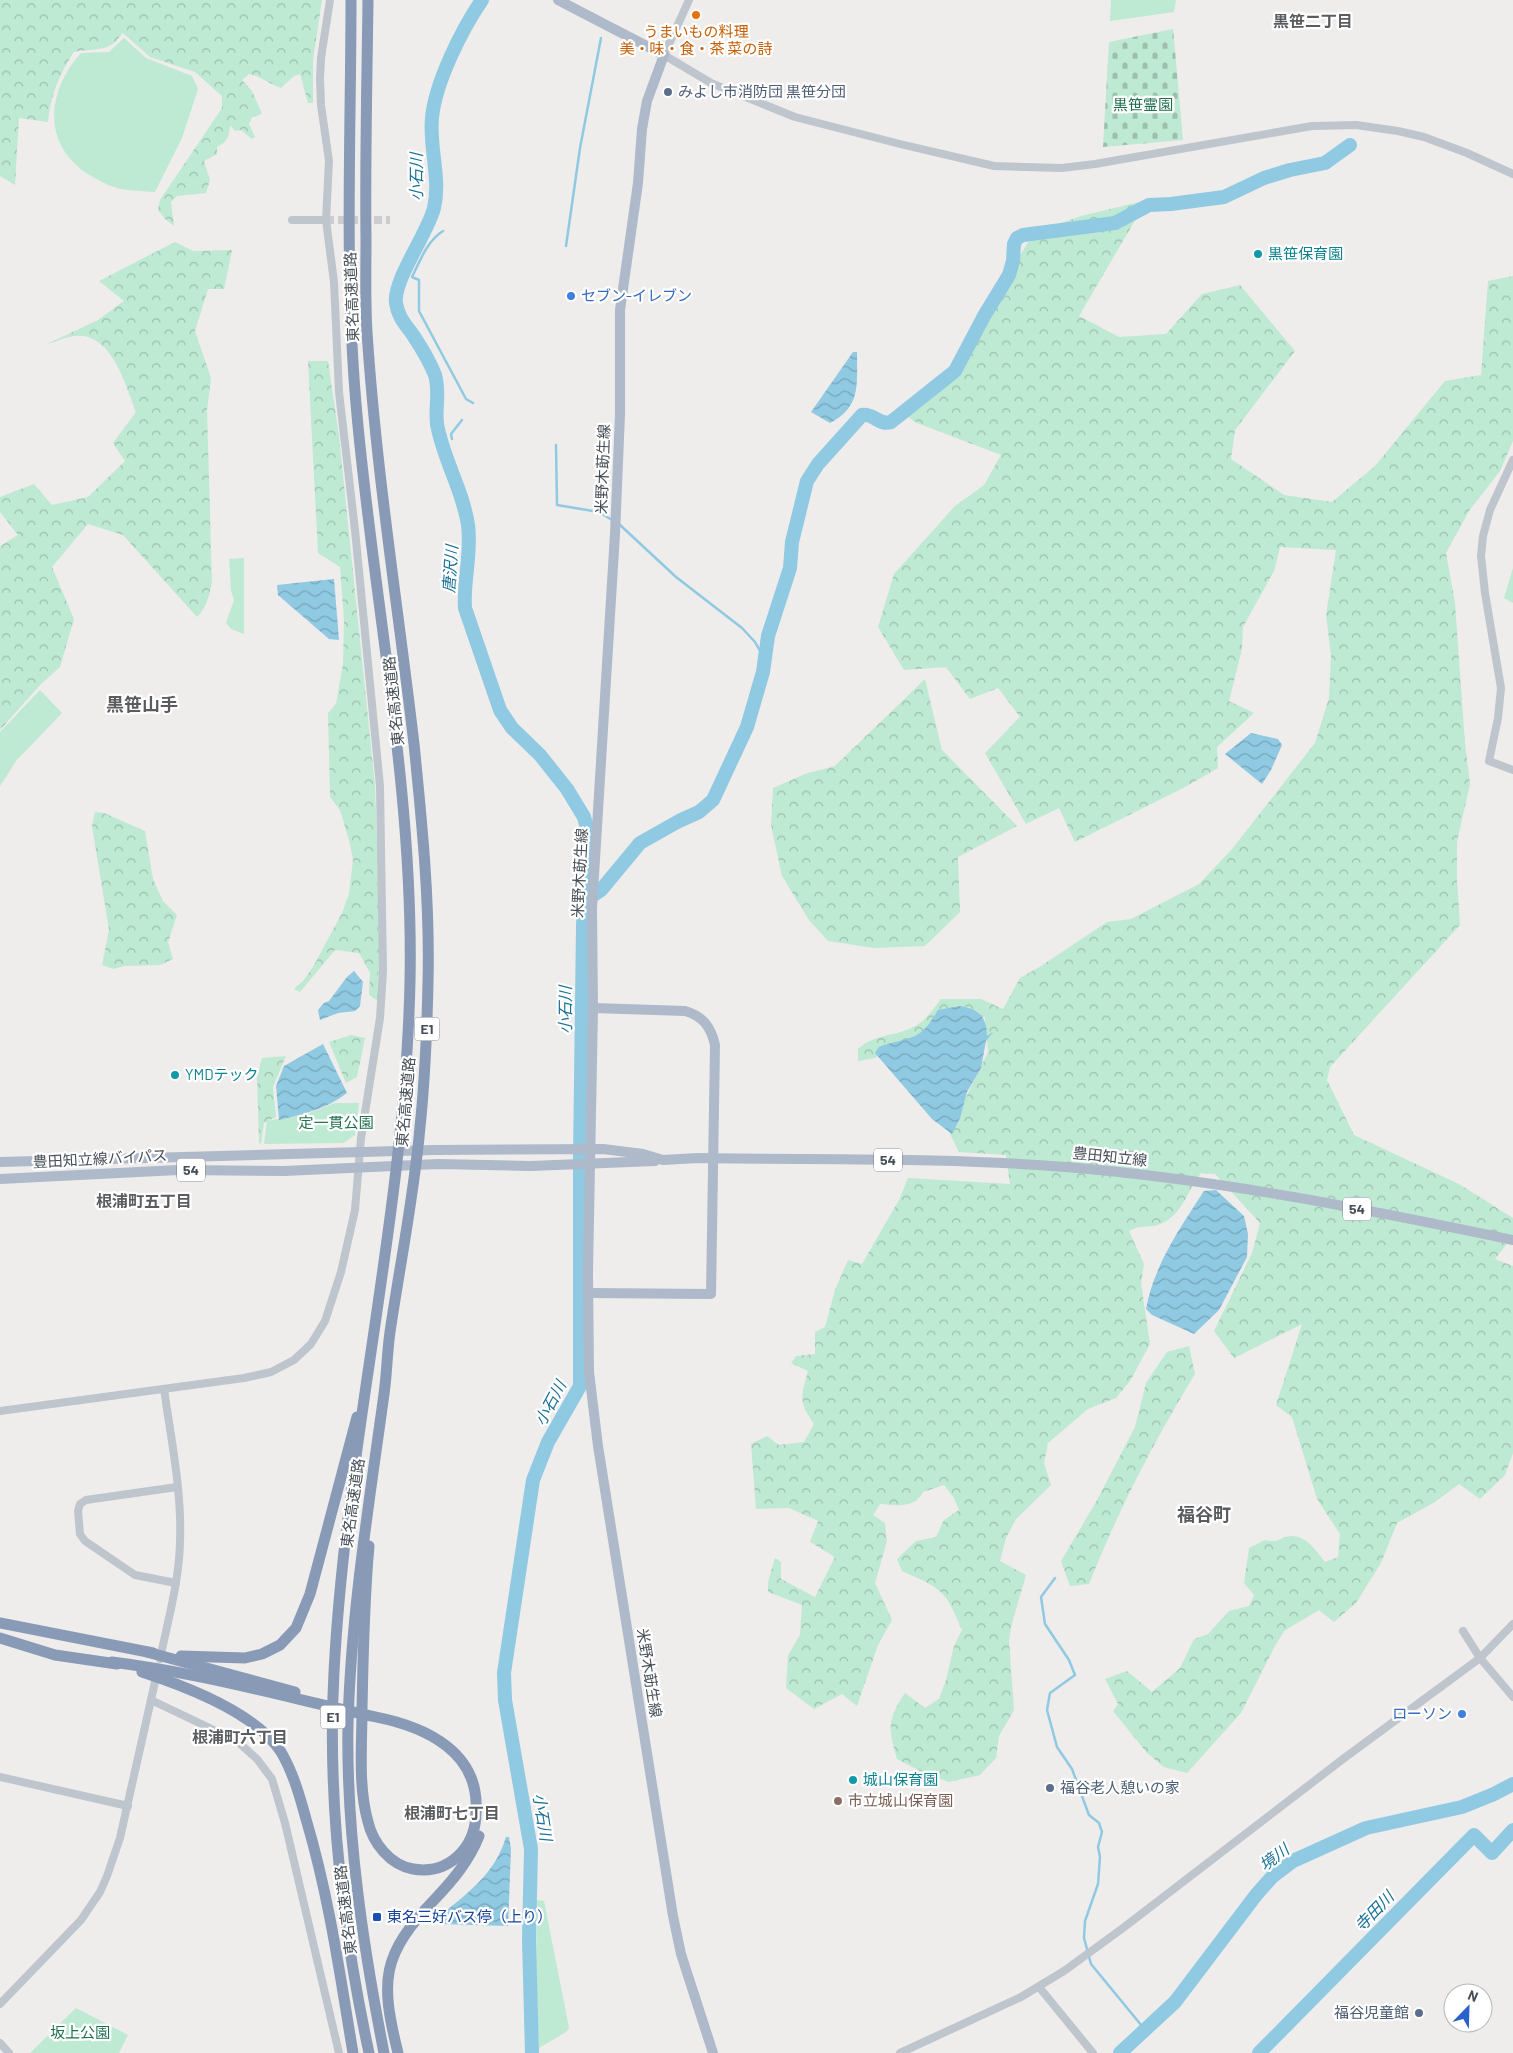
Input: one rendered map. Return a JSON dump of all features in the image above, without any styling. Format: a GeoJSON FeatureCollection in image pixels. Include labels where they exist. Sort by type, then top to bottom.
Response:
{"type":"FeatureCollection","features":[{"type":"Feature","properties":{"kind":"highway","name":"東名高速道路"},"geometry":{"type":"LineString","coordinates":[[351,0],[348,165],[351,328],[357,413],[368,517],[402,792],[410,918],[408,1050],[390,1217],[338,1604],[332,1734],[333,1795],[339,1875],[355,1986],[369,2053]]}},
{"type":"Feature","properties":{"kind":"highway","name":"東名高速道路"},"geometry":{"type":"LineString","coordinates":[[368,0],[365,164],[367,330],[387,531],[403,648],[419,791],[425,860],[428,940],[426,1052],[420,1129],[389,1339],[385,1388],[360,1558],[351,1658],[348,1729],[350,1789],[362,1926],[384,2053]]}},
{"type":"Feature","properties":{"kind":"highway"},"geometry":{"type":"LineString","coordinates":[[147,1652],[185,1657],[245,1658],[262,1654],[280,1645],[296,1628],[310,1594],[368,1380]]}},
{"type":"Feature","properties":{"kind":"highway"},"geometry":{"type":"LineString","coordinates":[[378,1713],[430,1734],[449,1748],[464,1766],[474,1786],[477,1806],[474,1828],[465,1848],[451,1862],[442,1867],[420,1870],[410,1868],[391,1859],[378,1845],[373,1835],[368,1824],[362,1796],[363,1655],[368,1558],[385,1388]]}},
{"type":"Feature","properties":{"kind":"highway"},"geometry":{"type":"LineString","coordinates":[[0,1623],[147,1652],[299,1696]]}},
{"type":"Feature","properties":{"kind":"highway"},"geometry":{"type":"LineString","coordinates":[[0,1638],[55,1655],[198,1676],[423,1723],[447,1737],[467,1757],[479,1782],[483,1801],[483,1818],[476,1844],[462,1869],[413,1923],[401,1940],[389,1969],[387,1997],[398,2053]]}},
{"type":"Feature","properties":{"kind":"highway"},"geometry":{"type":"LineString","coordinates":[[112,1662],[194,1691],[244,1717],[281,1752],[298,1791],[316,1853],[328,1907],[354,2053]]}},
{"type":"Feature","properties":{"kind":"main road"},"geometry":{"type":"LineString","coordinates":[[558,0],[664,55]]}},
{"type":"Feature","properties":{"kind":"main road","name":"米野木莇生線"},"geometry":{"type":"LineString","coordinates":[[664,55],[647,101],[642,129],[638,183],[620,310],[620,414],[615,534],[592,908],[593,1008],[589,1372],[592,1405],[673,1916],[681,1954],[713,2053]]}},
{"type":"Feature","properties":{"kind":"main road"},"geometry":{"type":"LineString","coordinates":[[589,1293],[711,1294],[714,1045],[712,1033],[703,1019],[685,1011],[593,1008]]}},
{"type":"Feature","properties":{"kind":"main road","name":"豊田知立線"},"geometry":{"type":"LineString","coordinates":[[360,1151],[603,1149],[643,1154],[664,1160]]}},
{"type":"Feature","properties":{"kind":"main road","name":"豊田知立線バイパス"},"geometry":{"type":"LineString","coordinates":[[0,1162],[360,1151]]}},
{"type":"Feature","properties":{"kind":"main road","name":"豊田知立線"},"geometry":{"type":"LineString","coordinates":[[382,1166],[438,1164],[531,1166],[712,1158],[948,1161],[1065,1167],[1136,1174],[1262,1192],[1428,1222],[1513,1240]]}},
{"type":"Feature","properties":{"kind":"main road","name":"豊田知立線バイパス"},"geometry":{"type":"LineString","coordinates":[[0,1179],[178,1170],[284,1171],[382,1166]]}},
{"type":"Feature","properties":{"kind":"street"},"geometry":{"type":"LineString","coordinates":[[0,1411],[260,1375],[280,1368],[294,1360],[311,1344],[325,1321],[341,1272],[355,1210],[360,1151],[380,1018],[383,971],[380,786],[356,530],[339,392],[334,282],[326,220],[328,161],[321,106],[320,78],[321,58],[330,0]]}},
{"type":"Feature","properties":{"kind":"street"},"geometry":{"type":"LineString","coordinates":[[689,0],[664,55],[712,82],[796,117],[970,162],[994,166],[1062,168],[1095,164],[1312,126],[1356,125],[1424,137],[1467,153],[1513,174]]}},
{"type":"Feature","properties":{"kind":"street"},"geometry":{"type":"LineString","coordinates":[[292,220],[326,220]]}},
{"type":"Feature","properties":{"kind":"street"},"geometry":{"type":"LineString","coordinates":[[1513,460],[1490,510],[1483,536],[1481,556],[1485,593],[1501,688],[1498,718],[1489,760],[1513,770]]}},
{"type":"Feature","properties":{"kind":"street"},"geometry":{"type":"LineString","coordinates":[[0,2004],[66,1937],[92,1904],[100,1892],[114,1859],[128,1806],[176,1583],[180,1542],[177,1487],[164,1389]]}},
{"type":"Feature","properties":{"kind":"street"},"geometry":{"type":"LineString","coordinates":[[176,1583],[135,1575],[90,1546],[80,1534],[78,1511],[80,1504],[86,1500],[177,1487]]}},
{"type":"Feature","properties":{"kind":"street"},"geometry":{"type":"LineString","coordinates":[[900,2053],[1039,1987],[1123,1928],[1342,1759],[1480,1658],[1513,1624]]}},
{"type":"Feature","properties":{"kind":"street"},"geometry":{"type":"LineString","coordinates":[[1462,1631],[1480,1658],[1513,1697]]}},
{"type":"Feature","properties":{"kind":"street"},"geometry":{"type":"LineString","coordinates":[[151,1700],[237,1741],[257,1759],[272,1779],[285,1823],[339,2053]]}},
{"type":"Feature","properties":{"kind":"street"},"geometry":{"type":"LineString","coordinates":[[0,1778],[128,1806]]}},
{"type":"Feature","properties":{"kind":"street"},"geometry":{"type":"LineString","coordinates":[[1039,1987],[1093,2053]]}},
{"type":"Feature","properties":{"kind":"street"},"geometry":{"type":"LineString","coordinates":[[0,2044],[9,2053]]}},
{"type":"Feature","properties":{"kind":"green space"},"geometry":{"type":"Polygon","coordinates":[[[0,0],[322,0],[313,60],[313,103],[308,103],[300,74],[294,76],[281,88],[249,74],[242,80],[252,91],[262,114],[252,117],[249,124],[255,137],[252,139],[241,130],[235,131],[230,125],[227,138],[224,143],[217,147],[217,154],[204,161],[210,180],[206,193],[177,196],[171,202],[174,226],[158,210],[160,200],[222,108],[222,96],[195,72],[150,57],[123,33],[114,43],[107,47],[74,52],[56,85],[48,122],[19,118],[15,185],[0,176],[0,0]]]}},
{"type":"Feature","properties":{"kind":"green space"},"geometry":{"type":"Polygon","coordinates":[[[1111,0],[1176,0],[1174,12],[1110,21],[1111,0]]]}},
{"type":"Feature","properties":{"kind":"green space","name":"黒笹霊園"},"geometry":{"type":"Polygon","coordinates":[[[1173,29],[1183,140],[1103,147],[1109,42],[1173,29]]]}},
{"type":"Feature","properties":{"kind":"green space"},"geometry":{"type":"Polygon","coordinates":[[[124,38],[146,58],[192,76],[198,89],[182,138],[155,192],[117,188],[93,177],[76,165],[65,151],[57,136],[54,119],[56,102],[61,85],[69,69],[81,53],[109,52],[124,38]]]}},
{"type":"Feature","properties":{"kind":"green space"},"geometry":{"type":"Polygon","coordinates":[[[1147,200],[1079,316],[1119,337],[1166,334],[1202,294],[1240,285],[1295,351],[1235,430],[1231,459],[1284,495],[1332,502],[1375,466],[1445,381],[1481,375],[1488,281],[1513,276],[1513,441],[1500,471],[1469,511],[1446,553],[1455,603],[1465,743],[1470,784],[1457,842],[1460,925],[1330,1067],[1327,1080],[1354,1135],[1459,1184],[1513,1218],[1513,1236],[1495,1259],[1513,1266],[1513,1453],[1505,1475],[1480,1499],[1459,1484],[1435,1502],[1397,1523],[1381,1563],[1356,1603],[1334,1622],[1319,1610],[1284,1631],[1241,1713],[1187,1773],[1164,1767],[1147,1753],[1113,1711],[1118,1704],[1105,1679],[1127,1671],[1152,1692],[1180,1668],[1194,1639],[1208,1634],[1229,1611],[1249,1606],[1254,1595],[1244,1583],[1249,1548],[1265,1540],[1274,1541],[1292,1536],[1307,1542],[1325,1562],[1338,1557],[1340,1534],[1317,1499],[1292,1417],[1276,1405],[1302,1324],[1234,1358],[1214,1331],[1252,1253],[1260,1223],[1215,1174],[1201,1173],[1184,1202],[1168,1220],[1156,1225],[1129,1231],[1144,1264],[1141,1283],[1150,1344],[1130,1381],[1116,1398],[1088,1409],[1048,1443],[1044,1463],[1051,1485],[1016,1519],[1006,1538],[1000,1561],[1026,1575],[1009,1640],[1014,1710],[999,1736],[996,1758],[980,1775],[949,1782],[922,1772],[897,1759],[891,1725],[895,1710],[905,1693],[925,1708],[939,1699],[946,1680],[954,1646],[962,1630],[951,1606],[941,1592],[926,1582],[902,1571],[897,1559],[916,1541],[936,1537],[944,1520],[959,1510],[954,1498],[944,1485],[923,1492],[910,1504],[880,1504],[873,1515],[885,1523],[887,1541],[875,1583],[892,1620],[878,1645],[857,1706],[842,1694],[814,1709],[786,1688],[788,1655],[800,1635],[802,1605],[768,1592],[768,1582],[775,1558],[781,1562],[781,1579],[815,1597],[835,1557],[810,1542],[818,1521],[789,1508],[756,1509],[751,1444],[767,1436],[779,1445],[804,1442],[814,1424],[805,1410],[802,1399],[808,1371],[791,1363],[796,1356],[815,1354],[815,1332],[825,1327],[835,1290],[848,1260],[862,1264],[899,1200],[908,1178],[1010,1184],[1006,1155],[959,1152],[949,1132],[988,1052],[985,1017],[962,1011],[903,1048],[884,1050],[875,1058],[858,1061],[858,1049],[872,1040],[902,1032],[921,1023],[941,999],[981,999],[1003,1009],[1020,978],[1107,922],[1131,919],[1199,884],[1232,849],[1315,743],[1329,698],[1331,655],[1326,615],[1336,550],[1280,547],[1274,571],[1243,627],[1242,649],[1229,701],[1254,713],[1217,747],[1218,768],[1185,787],[1075,842],[1059,808],[1026,824],[985,753],[1020,717],[998,688],[970,699],[946,667],[904,670],[878,627],[894,574],[955,506],[984,485],[1001,455],[917,423],[902,413],[954,376],[983,317],[1034,233],[1081,216],[1147,200]]]}},
{"type":"Feature","properties":{"kind":"green space"},"geometry":{"type":"Polygon","coordinates":[[[175,242],[193,251],[232,250],[224,289],[208,289],[195,331],[211,378],[207,410],[212,582],[207,601],[197,617],[123,535],[88,524],[52,567],[74,619],[60,667],[41,684],[0,730],[0,546],[18,535],[0,512],[0,497],[34,484],[52,505],[88,497],[125,461],[113,443],[136,412],[116,363],[108,351],[99,343],[88,337],[75,336],[63,338],[45,345],[98,320],[124,301],[99,281],[175,242]]]}},
{"type":"Feature","properties":{"kind":"green space"},"geometry":{"type":"Polygon","coordinates":[[[308,361],[328,361],[339,436],[375,786],[380,928],[378,1001],[369,995],[370,973],[359,953],[335,950],[300,992],[294,989],[303,981],[313,967],[342,913],[349,894],[353,860],[340,810],[330,797],[328,713],[336,704],[343,664],[344,620],[340,567],[318,553],[308,361]]]}},
{"type":"Feature","properties":{"kind":"green space"},"geometry":{"type":"Polygon","coordinates":[[[244,558],[244,634],[231,629],[226,623],[234,600],[231,591],[229,559],[244,558]]]}},
{"type":"Feature","properties":{"kind":"green space"},"geometry":{"type":"Polygon","coordinates":[[[1513,568],[1513,603],[1504,598],[1513,568]]]}},
{"type":"Feature","properties":{"kind":"green space"},"geometry":{"type":"Polygon","coordinates":[[[925,679],[942,750],[1017,826],[958,857],[960,912],[925,946],[874,948],[828,941],[809,920],[782,876],[771,825],[773,788],[805,774],[835,766],[925,679]]]}},
{"type":"Feature","properties":{"kind":"green space"},"geometry":{"type":"Polygon","coordinates":[[[40,690],[62,713],[16,761],[0,786],[0,732],[40,690]]]}},
{"type":"Feature","properties":{"kind":"green space"},"geometry":{"type":"Polygon","coordinates":[[[95,812],[104,813],[145,831],[153,879],[163,901],[177,915],[168,942],[173,959],[160,965],[124,966],[113,969],[102,965],[109,930],[92,826],[95,812]]]}},
{"type":"Feature","properties":{"kind":"green space"},"geometry":{"type":"Polygon","coordinates":[[[351,1035],[365,1038],[357,1077],[346,1083],[329,1042],[351,1035]]]}},
{"type":"Feature","properties":{"kind":"green space"},"geometry":{"type":"Polygon","coordinates":[[[286,1056],[273,1087],[276,1117],[264,1123],[261,1144],[259,1143],[257,1077],[262,1058],[286,1056]]]}},
{"type":"Feature","properties":{"kind":"green space","name":"定一貫公園"},"geometry":{"type":"Polygon","coordinates":[[[335,1103],[359,1103],[355,1135],[343,1143],[264,1144],[267,1121],[309,1113],[335,1103]]]}},
{"type":"Feature","properties":{"kind":"green space"},"geometry":{"type":"Polygon","coordinates":[[[1189,1346],[1195,1374],[1165,1425],[1138,1477],[1112,1530],[1089,1584],[1070,1586],[1061,1561],[1096,1502],[1135,1427],[1146,1383],[1167,1352],[1189,1346]]]}},
{"type":"Feature","properties":{"kind":"green space"},"geometry":{"type":"Polygon","coordinates":[[[537,1900],[544,1901],[569,2028],[566,2032],[539,2048],[536,1966],[537,1900]]]}},
{"type":"Feature","properties":{"kind":"green space","name":"坂上公園"},"geometry":{"type":"Polygon","coordinates":[[[76,2008],[128,2035],[119,2053],[30,2053],[76,2008]]]}},
{"type":"Feature","properties":{"kind":"water"},"geometry":{"type":"Polygon","coordinates":[[[853,352],[857,352],[857,385],[855,394],[847,410],[830,423],[811,412],[853,352]]]}},
{"type":"Feature","properties":{"kind":"water"},"geometry":{"type":"Polygon","coordinates":[[[334,579],[339,640],[329,639],[278,595],[277,585],[334,579]]]}},
{"type":"Feature","properties":{"kind":"water"},"geometry":{"type":"Polygon","coordinates":[[[1251,733],[1278,739],[1282,745],[1271,770],[1262,784],[1225,754],[1251,733]]]}},
{"type":"Feature","properties":{"kind":"water"},"geometry":{"type":"Polygon","coordinates":[[[354,971],[363,982],[360,1006],[355,1011],[338,1013],[320,1020],[318,1010],[324,1003],[329,1001],[347,977],[354,971]]]}},
{"type":"Feature","properties":{"kind":"water"},"geometry":{"type":"Polygon","coordinates":[[[960,1006],[972,1009],[980,1015],[987,1029],[987,1036],[993,1032],[986,1041],[981,1068],[967,1092],[960,1118],[952,1134],[932,1119],[875,1053],[879,1047],[910,1038],[921,1032],[938,1010],[960,1006]]]}},
{"type":"Feature","properties":{"kind":"water"},"geometry":{"type":"Polygon","coordinates":[[[323,1044],[347,1093],[323,1107],[279,1120],[276,1086],[284,1066],[323,1044]]]}},
{"type":"Feature","properties":{"kind":"water"},"geometry":{"type":"Polygon","coordinates":[[[1216,1190],[1244,1216],[1248,1234],[1247,1257],[1219,1310],[1194,1334],[1152,1315],[1146,1309],[1155,1277],[1177,1233],[1204,1191],[1216,1190]]]}},
{"type":"Feature","properties":{"kind":"water"},"geometry":{"type":"Polygon","coordinates":[[[506,1837],[509,1837],[511,1849],[508,1926],[439,1924],[438,1917],[487,1873],[495,1862],[506,1837]]]}},
{"type":"Feature","properties":{"kind":"waterway","name":"小石川"},"geometry":{"type":"LineString","coordinates":[[482,0],[458,41],[438,89],[432,118],[432,140],[436,174],[434,208],[431,218],[405,269],[397,293],[396,303],[400,316],[431,365],[435,375],[437,387],[437,424],[444,450],[462,499],[468,525],[469,546],[465,608],[500,710],[512,728],[540,755],[567,789],[584,817],[588,831],[583,926],[580,1386],[548,1442],[533,1480],[504,1673],[505,1700],[531,1849],[529,1940],[532,2053]]}},
{"type":"Feature","properties":{"kind":"waterway"},"geometry":{"type":"LineString","coordinates":[[566,246],[580,148],[601,38]]}},
{"type":"Feature","properties":{"kind":"waterway"},"geometry":{"type":"LineString","coordinates":[[584,901],[601,890],[640,843],[699,812],[713,800],[747,727],[763,672],[768,636],[790,568],[792,542],[807,481],[818,464],[862,415],[887,423],[891,422],[955,371],[984,316],[1009,275],[1013,261],[1014,244],[1017,238],[1023,235],[1115,223],[1149,205],[1224,197],[1264,178],[1290,170],[1325,163],[1350,145]]}},
{"type":"Feature","properties":{"kind":"waterway"},"geometry":{"type":"LineString","coordinates":[[443,231],[428,246],[412,277],[419,280],[419,311],[466,399],[473,403]]}},
{"type":"Feature","properties":{"kind":"waterway"},"geometry":{"type":"LineString","coordinates":[[452,439],[451,434],[462,420]]}},
{"type":"Feature","properties":{"kind":"waterway"},"geometry":{"type":"LineString","coordinates":[[556,445],[557,505],[599,512],[612,520]]}},
{"type":"Feature","properties":{"kind":"waterway"},"geometry":{"type":"LineString","coordinates":[[619,524],[676,577],[742,628],[755,642],[765,660]]}},
{"type":"Feature","properties":{"kind":"waterway"},"geometry":{"type":"LineString","coordinates":[[1055,1578],[1041,1597],[1045,1624],[1069,1660],[1075,1675],[1050,1693],[1047,1710],[1057,1747],[1072,1769],[1089,1815],[1099,1823],[1102,1832],[1098,1847],[1100,1857],[1098,1884],[1085,1921],[1084,1938],[1091,1964],[1146,2031]]}},
{"type":"Feature","properties":{"kind":"waterway","name":"境川"},"geometry":{"type":"LineString","coordinates":[[1120,2053],[1175,2002],[1256,1895],[1272,1877],[1293,1861],[1366,1828],[1462,1807],[1513,1784]]}},
{"type":"Feature","properties":{"kind":"waterway","name":"寺田川"},"geometry":{"type":"LineString","coordinates":[[1259,2053],[1474,1835],[1492,1853],[1513,1830]]}},
{"type":"Feature","properties":{"kind":"tunnel"},"geometry":{"type":"LineString","coordinates":[[326,220],[390,220]]}},
{"type":"Feature","properties":{"kind":"place","name":"うまいもの料理 美・味・食・茶 菜の詩"},"geometry":{"type":"Point","coordinates":[696,15]}},
{"type":"Feature","properties":{"kind":"place","name":"みよし市消防団 黒笹分団"},"geometry":{"type":"Point","coordinates":[668,92]}},
{"type":"Feature","properties":{"kind":"place","name":"黒笹保育園"},"geometry":{"type":"Point","coordinates":[1258,254]}},
{"type":"Feature","properties":{"kind":"place","name":"セブン-イレブン"},"geometry":{"type":"Point","coordinates":[571,296]}},
{"type":"Feature","properties":{"kind":"place","name":"YMDテック"},"geometry":{"type":"Point","coordinates":[175,1075]}},
{"type":"Feature","properties":{"kind":"place","name":"ローソン"},"geometry":{"type":"Point","coordinates":[1462,1714]}},
{"type":"Feature","properties":{"kind":"place","name":"城山保育園"},"geometry":{"type":"Point","coordinates":[853,1780]}},
{"type":"Feature","properties":{"kind":"place","name":"福谷老人憩いの家"},"geometry":{"type":"Point","coordinates":[1050,1788]}},
{"type":"Feature","properties":{"kind":"place","name":"市立城山保育園"},"geometry":{"type":"Point","coordinates":[838,1801]}},
{"type":"Feature","properties":{"kind":"place","name":"東名三好バス停（上り）"},"geometry":{"type":"Point","coordinates":[377,1917]}},
{"type":"Feature","properties":{"kind":"place","name":"福谷児童館"},"geometry":{"type":"Point","coordinates":[1419,2013]}},
{"type":"Feature","properties":{"kind":"district","name":"黒笹二丁目"},"geometry":{"type":"Point","coordinates":[1313,21]}},
{"type":"Feature","properties":{"kind":"district","name":"黒笹山手"},"geometry":{"type":"Point","coordinates":[142,705]}},
{"type":"Feature","properties":{"kind":"district","name":"根浦町五丁目"},"geometry":{"type":"Point","coordinates":[144,1201]}},
{"type":"Feature","properties":{"kind":"district","name":"福谷町"},"geometry":{"type":"Point","coordinates":[1204,1515]}},
{"type":"Feature","properties":{"kind":"district","name":"根浦町六丁目"},"geometry":{"type":"Point","coordinates":[240,1737]}},
{"type":"Feature","properties":{"kind":"district","name":"根浦町七丁目"},"geometry":{"type":"Point","coordinates":[452,1813]}},
{"type":"Feature","properties":{"kind":"water label","name":"唐沢川"},"geometry":{"type":"Point","coordinates":[450,569]}}]}
